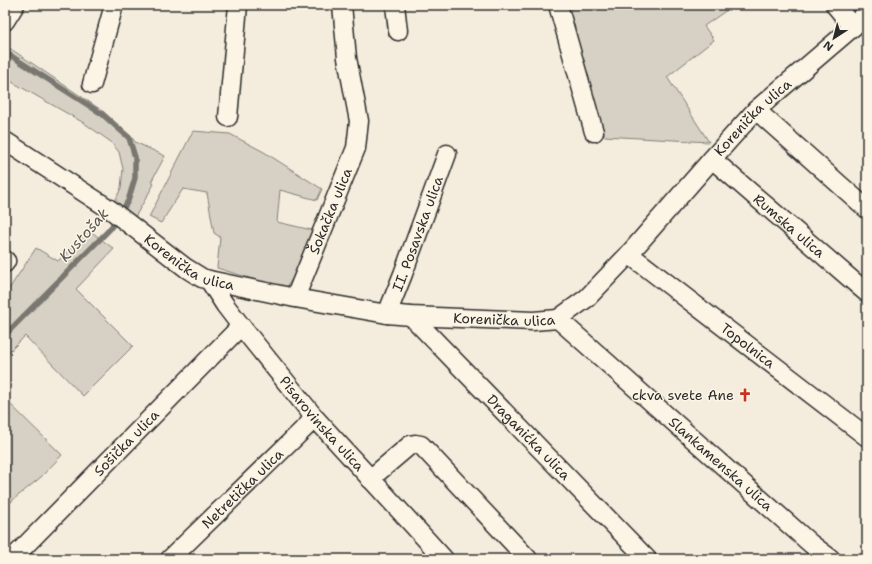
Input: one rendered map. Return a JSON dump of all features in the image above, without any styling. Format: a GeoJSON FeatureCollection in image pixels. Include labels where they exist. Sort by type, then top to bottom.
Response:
{"type":"FeatureCollection","features":[{"type":"Feature","properties":{"kind":"street"},"geometry":{"type":"LineString","coordinates":[[5,21],[15,5]]}},
{"type":"Feature","properties":{"kind":"street"},"geometry":{"type":"LineString","coordinates":[[92,84],[114,5]]}},
{"type":"Feature","properties":{"kind":"street"},"geometry":{"type":"LineString","coordinates":[[228,117],[238,5]]}},
{"type":"Feature","properties":{"kind":"street","name":"Šokačka ulica"},"geometry":{"type":"LineString","coordinates":[[295,298],[356,148],[359,121],[347,58],[342,5]]}},
{"type":"Feature","properties":{"kind":"street"},"geometry":{"type":"LineString","coordinates":[[395,5],[398,31]]}},
{"type":"Feature","properties":{"kind":"street"},"geometry":{"type":"LineString","coordinates":[[558,5],[594,132]]}},
{"type":"Feature","properties":{"kind":"street"},"geometry":{"type":"LineString","coordinates":[[835,5],[853,27]]}},
{"type":"Feature","properties":{"kind":"street","name":"Korenička ulica"},"geometry":{"type":"LineString","coordinates":[[5,141],[111,210],[186,268],[202,278],[295,298],[387,314],[533,321],[558,319],[587,298],[630,254],[756,110],[853,27],[867,12]]}},
{"type":"Feature","properties":{"kind":"street"},"geometry":{"type":"LineString","coordinates":[[756,110],[867,209]]}},
{"type":"Feature","properties":{"kind":"street","name":"II. Posavska ulica"},"geometry":{"type":"LineString","coordinates":[[387,314],[447,154]]}},
{"type":"Feature","properties":{"kind":"street","name":"Rumska ulica"},"geometry":{"type":"LineString","coordinates":[[712,159],[867,293]]}},
{"type":"Feature","properties":{"kind":"street","name":"Topolnica"},"geometry":{"type":"LineString","coordinates":[[630,254],[867,437]]}},
{"type":"Feature","properties":{"kind":"street","name":"Pisarovinska ulica"},"geometry":{"type":"LineString","coordinates":[[209,280],[225,305],[315,418],[444,559]]}},
{"type":"Feature","properties":{"kind":"street","name":"Draganićka ulica"},"geometry":{"type":"LineString","coordinates":[[411,316],[647,559]]}},
{"type":"Feature","properties":{"kind":"street","name":"Slankamenska ulica"},"geometry":{"type":"LineString","coordinates":[[558,319],[811,544],[831,559]]}},
{"type":"Feature","properties":{"kind":"street","name":"Sošička ulica"},"geometry":{"type":"LineString","coordinates":[[12,559],[242,326]]}},
{"type":"Feature","properties":{"kind":"street","name":"Netretička ulica"},"geometry":{"type":"LineString","coordinates":[[170,559],[315,418]]}},
{"type":"Feature","properties":{"kind":"street"},"geometry":{"type":"LineString","coordinates":[[370,479],[410,445],[421,445],[528,559]]}},
{"type":"Feature","properties":{"kind":"shaded area"},"geometry":{"type":"Polygon","coordinates":[[[565,5],[734,5],[704,26],[714,40],[667,77],[709,142],[604,136],[565,5]]]}},
{"type":"Feature","properties":{"kind":"shaded area"},"geometry":{"type":"Polygon","coordinates":[[[5,45],[104,112],[131,136],[135,142],[165,156],[151,182],[154,184],[135,217],[115,201],[121,188],[123,169],[119,152],[111,142],[84,123],[5,78],[5,45]]]}},
{"type":"Feature","properties":{"kind":"shaded area"},"geometry":{"type":"Polygon","coordinates":[[[193,131],[230,134],[264,152],[322,189],[317,200],[280,190],[277,222],[316,231],[296,274],[285,289],[217,268],[220,237],[214,233],[207,193],[183,189],[161,223],[149,217],[193,131]]]}},
{"type":"Feature","properties":{"kind":"shaded area"},"geometry":{"type":"Polygon","coordinates":[[[89,230],[114,249],[76,289],[133,346],[83,396],[25,336],[5,356],[5,295],[36,248],[58,261],[89,230]]]}},
{"type":"Feature","properties":{"kind":"shaded area"},"geometry":{"type":"Polygon","coordinates":[[[5,399],[62,455],[41,477],[5,508],[5,399]]]}},
{"type":"Feature","properties":{"kind":"waterway","name":"Kustošak"},"geometry":{"type":"LineString","coordinates":[[5,52],[102,114],[129,138],[135,157],[135,178],[128,201],[110,229],[5,335]]}},
{"type":"Feature","properties":{"kind":"place","name":"ckva svete Ane"},"geometry":{"type":"Point","coordinates":[745,395]}}]}
